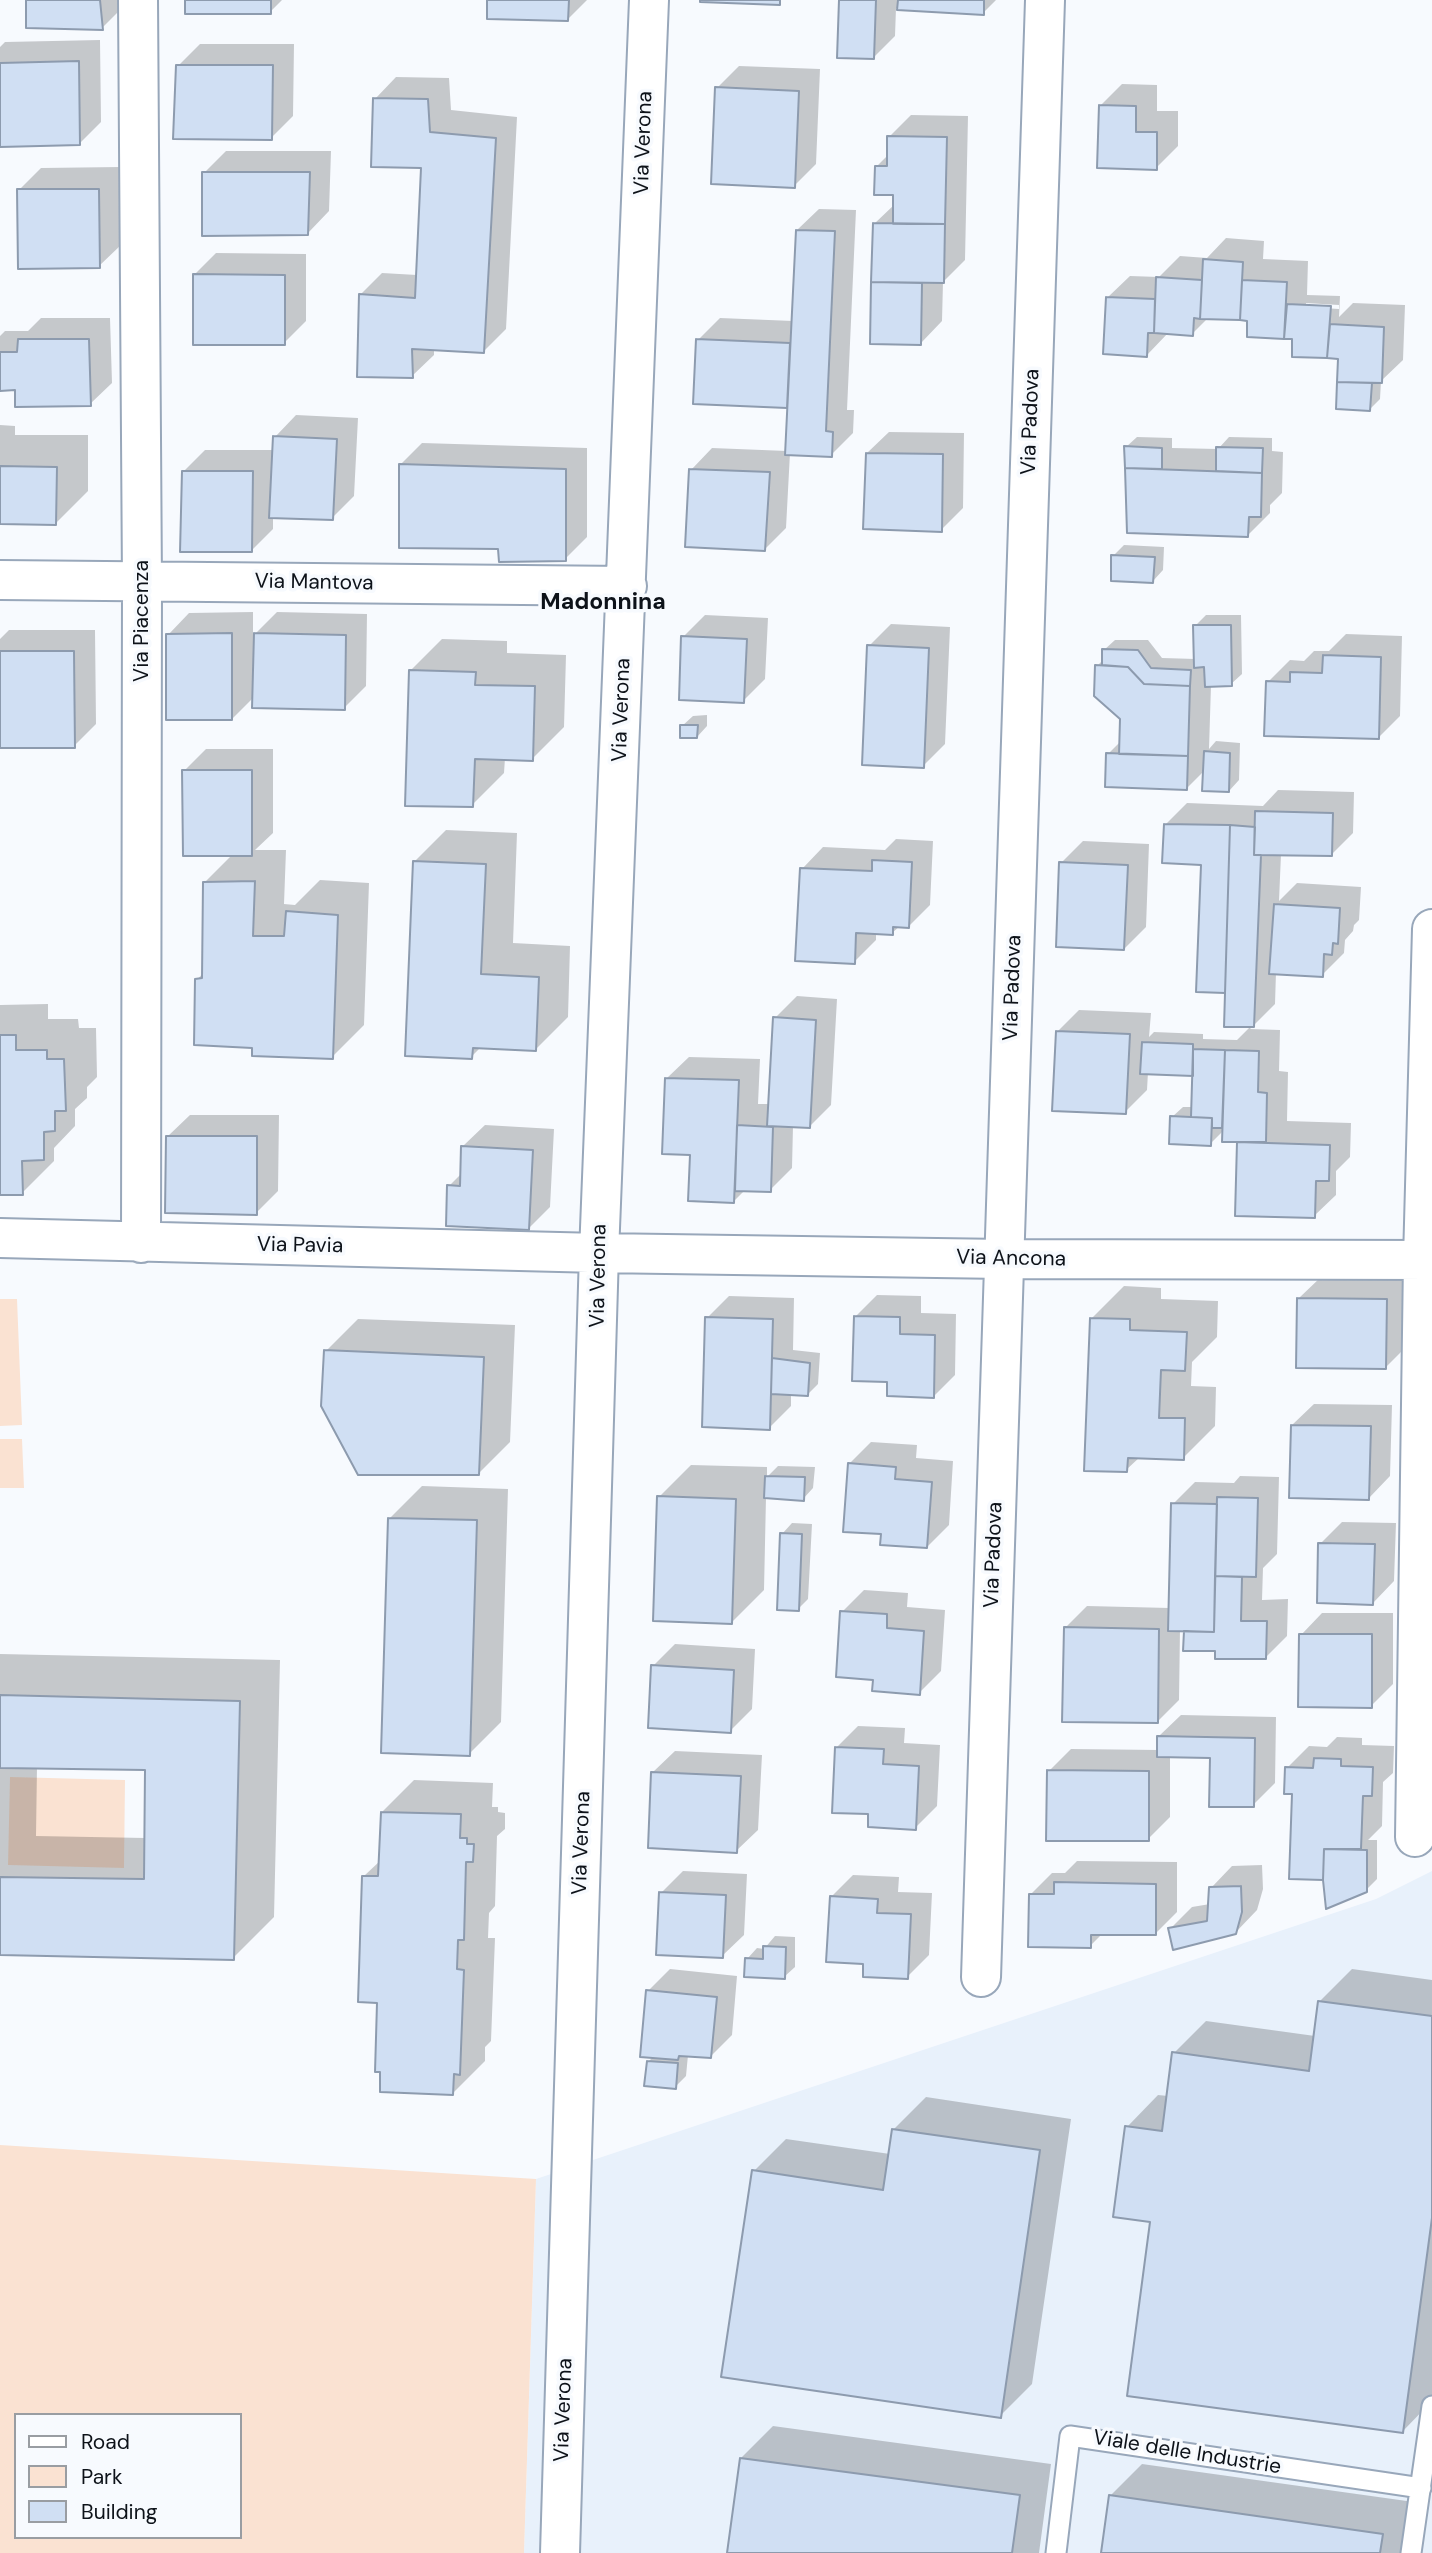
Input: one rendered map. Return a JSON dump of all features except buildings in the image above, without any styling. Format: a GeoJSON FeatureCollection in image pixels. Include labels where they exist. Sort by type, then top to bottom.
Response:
{"type":"FeatureCollection","features":[{"type":"Feature","properties":{"kind":"street","name":"Via Piacenza"},"geometry":{"type":"LineString","coordinates":[[138,0],[142,582],[141,1242]]}},
{"type":"Feature","properties":{"kind":"street","name":"Via Verona"},"geometry":{"type":"LineString","coordinates":[[560,2553],[599,1253],[649,0]]}},
{"type":"Feature","properties":{"kind":"street","name":"Via Padova"},"geometry":{"type":"LineString","coordinates":[[981,1977],[1045,0]]}},
{"type":"Feature","properties":{"kind":"street","name":"Via Mantova"},"geometry":{"type":"LineString","coordinates":[[0,580],[627,586]]}},
{"type":"Feature","properties":{"kind":"street"},"geometry":{"type":"LineString","coordinates":[[1415,1837],[1426,1583],[1432,929]]}},
{"type":"Feature","properties":{"kind":"street","name":"Via Pavia"},"geometry":{"type":"LineString","coordinates":[[0,1238],[599,1253]]}},
{"type":"Feature","properties":{"kind":"street","name":"Via Ancona"},"geometry":{"type":"LineString","coordinates":[[599,1253],[1004,1259],[1428,1260]]}},
{"type":"Feature","properties":{"kind":"lane"},"geometry":{"type":"LineString","coordinates":[[1412,2553],[1432,2406]]}},
{"type":"Feature","properties":{"kind":"lane","name":"Viale delle Industrie"},"geometry":{"type":"LineString","coordinates":[[1056,2553],[1070,2436],[1420,2488]]}},
{"type":"Feature","properties":{"kind":"shaded area"},"geometry":{"type":"Polygon","coordinates":[[[1432,1871],[1432,2553],[524,2553],[536,2179],[1376,1899],[1432,1871]]]}},
{"type":"Feature","properties":{"kind":"green space"},"geometry":{"type":"Polygon","coordinates":[[[0,1299],[17,1299],[22,1425],[0,1426],[0,1299]]]}},
{"type":"Feature","properties":{"kind":"green space"},"geometry":{"type":"Polygon","coordinates":[[[0,1439],[22,1439],[24,1488],[0,1488],[0,1439]]]}},
{"type":"Feature","properties":{"kind":"green space"},"geometry":{"type":"Polygon","coordinates":[[[10,1777],[125,1780],[124,1868],[8,1865],[10,1777]]]}},
{"type":"Feature","properties":{"kind":"green space"},"geometry":{"type":"Polygon","coordinates":[[[0,2145],[536,2179],[524,2553],[0,2553],[0,2145]]]}},
{"type":"Feature","properties":{"kind":"district","name":"Madonnina"},"geometry":{"type":"Point","coordinates":[603,603]}}]}
